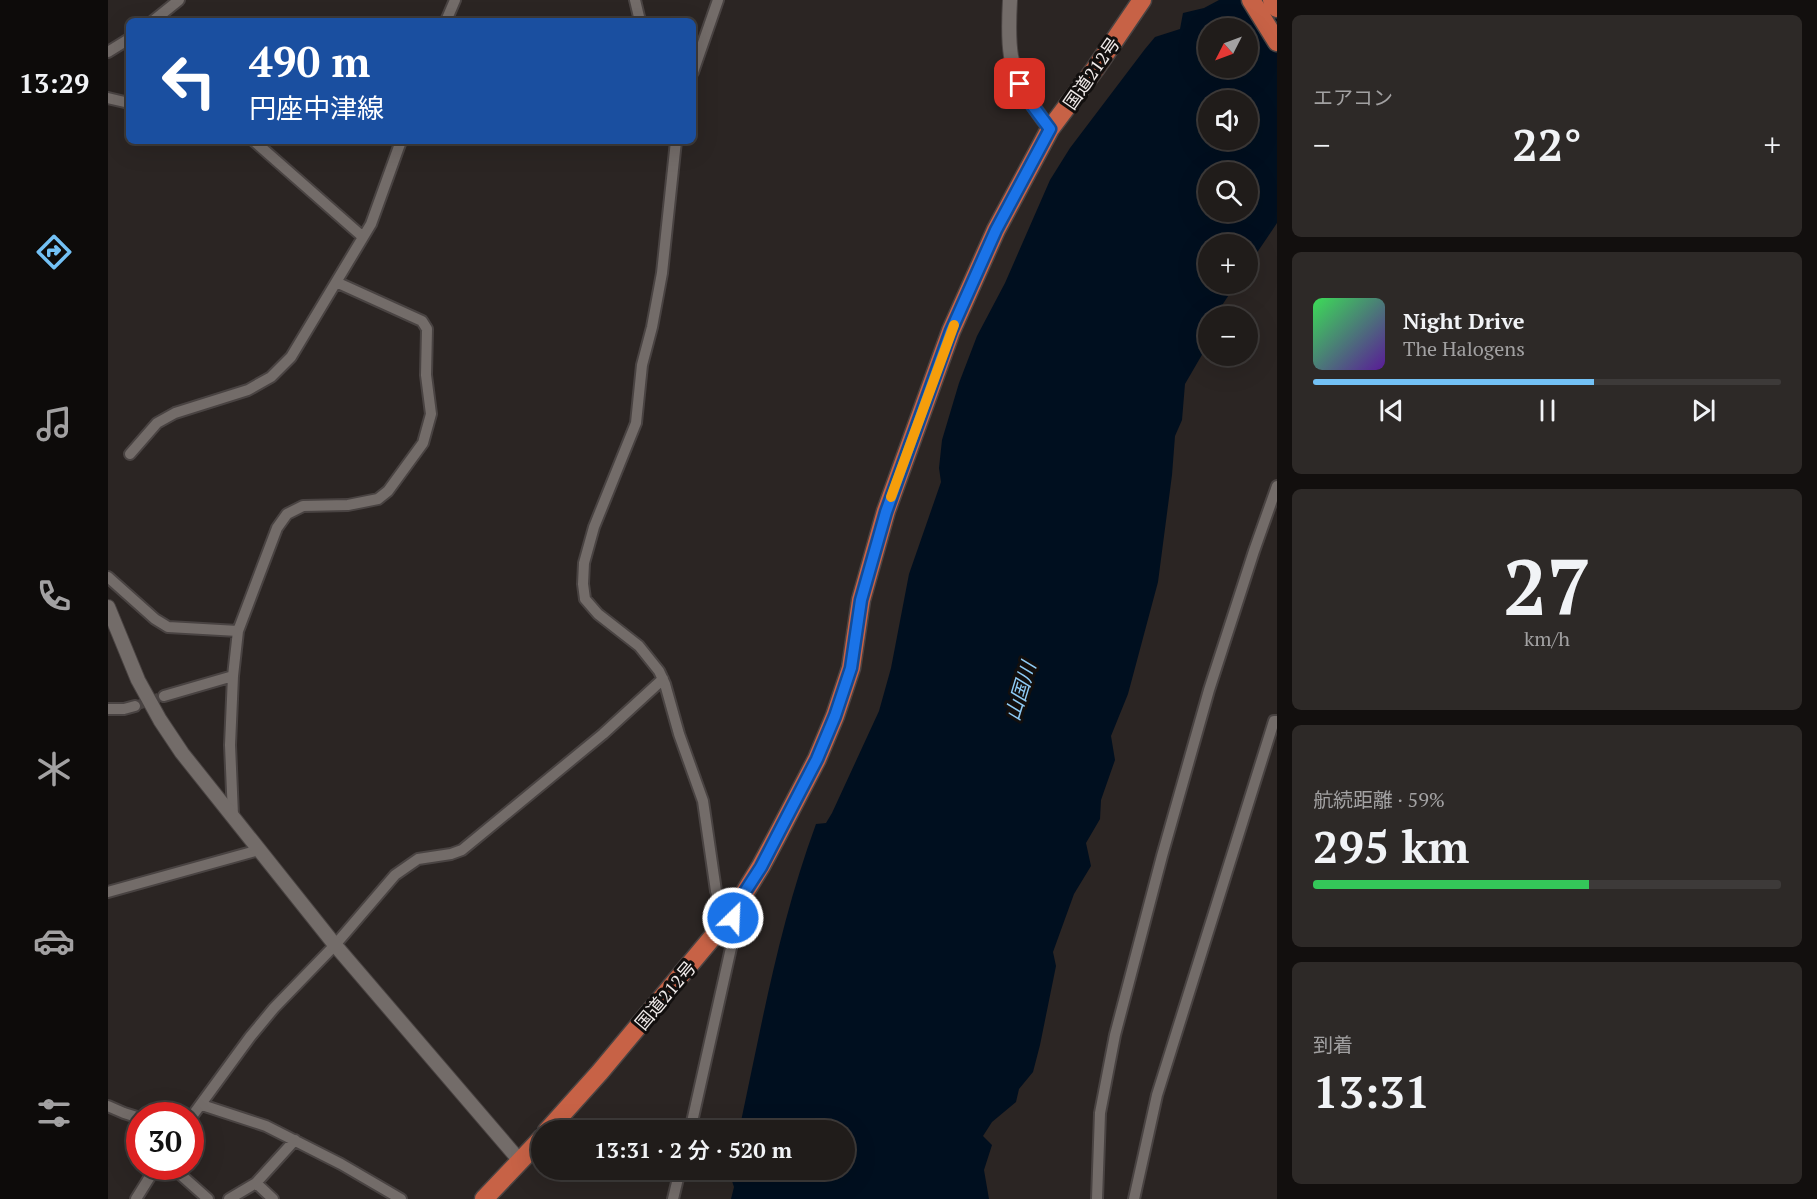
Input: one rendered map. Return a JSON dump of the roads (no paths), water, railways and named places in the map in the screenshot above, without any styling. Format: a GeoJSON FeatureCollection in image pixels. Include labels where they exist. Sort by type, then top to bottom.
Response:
{"type":"FeatureCollection","features":[{"type":"Feature","properties":{"kind":"highway","name":"国道212号"},"geometry":{"type":"LineString","coordinates":[[558,1120],[730,915],[761,867],[817,759],[835,716],[851,668],[861,600],[886,512],[951,331],[996,230],[1050,129],[1142,0]]}},
{"type":"Feature","properties":{"kind":"highway"},"geometry":{"type":"LineString","coordinates":[[1251,0],[1277,42]]}},
{"type":"Feature","properties":{"kind":"highway"},"geometry":{"type":"LineString","coordinates":[[1272,0],[1277,8]]}},
{"type":"Feature","properties":{"kind":"highway"},"geometry":{"type":"LineString","coordinates":[[484,1199],[531,1150]]}},
{"type":"Feature","properties":{"kind":"street"},"geometry":{"type":"LineString","coordinates":[[157,18],[179,0]]}},
{"type":"Feature","properties":{"kind":"street"},"geometry":{"type":"LineString","coordinates":[[448,18],[455,0]]}},
{"type":"Feature","properties":{"kind":"street"},"geometry":{"type":"LineString","coordinates":[[635,0],[639,18]]}},
{"type":"Feature","properties":{"kind":"street"},"geometry":{"type":"LineString","coordinates":[[696,63],[718,0]]}},
{"type":"Feature","properties":{"kind":"street"},"geometry":{"type":"LineString","coordinates":[[1010,0],[1011,56],[1020,84],[1050,129]]}},
{"type":"Feature","properties":{"kind":"street"},"geometry":{"type":"LineString","coordinates":[[108,52],[126,41]]}},
{"type":"Feature","properties":{"kind":"street"},"geometry":{"type":"LineString","coordinates":[[108,98],[126,102]]}},
{"type":"Feature","properties":{"kind":"street"},"geometry":{"type":"LineString","coordinates":[[257,144],[363,237]]}},
{"type":"Feature","properties":{"kind":"street"},"geometry":{"type":"LineString","coordinates":[[130,454],[157,423],[175,413],[248,390],[271,377],[291,357],[371,224],[400,144]]}},
{"type":"Feature","properties":{"kind":"street"},"geometry":{"type":"LineString","coordinates":[[676,144],[662,273],[642,365],[636,423],[594,527],[584,563],[583,584],[585,599],[598,614],[639,646],[663,679],[703,801],[716,891],[735,924],[692,1120]]}},
{"type":"Feature","properties":{"kind":"street"},"geometry":{"type":"LineString","coordinates":[[233,815],[230,745],[233,676],[238,631],[277,528],[287,514],[303,506],[348,505],[378,499],[388,491],[423,443],[431,414],[426,375],[427,329],[422,321],[336,282]]}},
{"type":"Feature","properties":{"kind":"street"},"geometry":{"type":"LineString","coordinates":[[1097,1199],[1100,1113],[1115,1035],[1161,856],[1206,701],[1277,486]]}},
{"type":"Feature","properties":{"kind":"street"},"geometry":{"type":"LineString","coordinates":[[108,577],[155,619],[168,627],[238,631]]}},
{"type":"Feature","properties":{"kind":"street"},"geometry":{"type":"LineString","coordinates":[[108,607],[138,680],[160,720],[182,753],[335,945],[520,1161]]}},
{"type":"Feature","properties":{"kind":"street"},"geometry":{"type":"LineString","coordinates":[[164,696],[233,676]]}},
{"type":"Feature","properties":{"kind":"street"},"geometry":{"type":"LineString","coordinates":[[204,1102],[250,1037],[274,1008],[335,945],[395,875],[418,859],[462,850],[603,734],[663,679]]}},
{"type":"Feature","properties":{"kind":"street"},"geometry":{"type":"LineString","coordinates":[[108,709],[135,706]]}},
{"type":"Feature","properties":{"kind":"street"},"geometry":{"type":"LineString","coordinates":[[1134,1199],[1157,1095],[1274,721],[1277,721]]}},
{"type":"Feature","properties":{"kind":"street"},"geometry":{"type":"LineString","coordinates":[[108,892],[259,850]]}},
{"type":"Feature","properties":{"kind":"street"},"geometry":{"type":"LineString","coordinates":[[108,1106],[126,1114]]}},
{"type":"Feature","properties":{"kind":"street"},"geometry":{"type":"LineString","coordinates":[[204,1106],[266,1126],[341,1164],[401,1199]]}},
{"type":"Feature","properties":{"kind":"street"},"geometry":{"type":"LineString","coordinates":[[230,1199],[256,1183],[295,1140]]}},
{"type":"Feature","properties":{"kind":"street"},"geometry":{"type":"LineString","coordinates":[[141,1197],[150,1180]]}},
{"type":"Feature","properties":{"kind":"street"},"geometry":{"type":"LineString","coordinates":[[187,1180],[208,1199]]}},
{"type":"Feature","properties":{"kind":"street"},"geometry":{"type":"LineString","coordinates":[[673,1199],[678,1180]]}},
{"type":"Feature","properties":{"kind":"street"},"geometry":{"type":"LineString","coordinates":[[256,1183],[273,1199]]}},
{"type":"Feature","properties":{"kind":"water","name":"山国川"},"geometry":{"type":"Polygon","coordinates":[[[1219,0],[1277,0],[1277,223],[1258,251],[1258,234],[1198,234],[1198,294],[1229,294],[1222,306],[1198,306],[1198,362],[1185,384],[1182,420],[1175,436],[1158,582],[1128,694],[1111,736],[1115,760],[1101,800],[1100,819],[1086,843],[1091,866],[1074,894],[1053,952],[1056,966],[1033,1072],[1019,1089],[1016,1102],[992,1122],[983,1136],[992,1145],[984,1170],[989,1199],[731,1199],[734,1187],[732,1180],[855,1180],[855,1120],[741,1120],[772,976],[791,900],[816,824],[826,823],[832,813],[879,711],[891,668],[909,574],[941,482],[939,468],[942,440],[959,383],[977,336],[1005,283],[1050,180],[1070,148],[1155,37],[1180,29],[1183,13],[1204,8],[1219,0]]]}},
{"type":"Feature","properties":{"kind":"tunnel"},"geometry":{"type":"LineString","coordinates":[[135,706],[164,696]]}}]}
